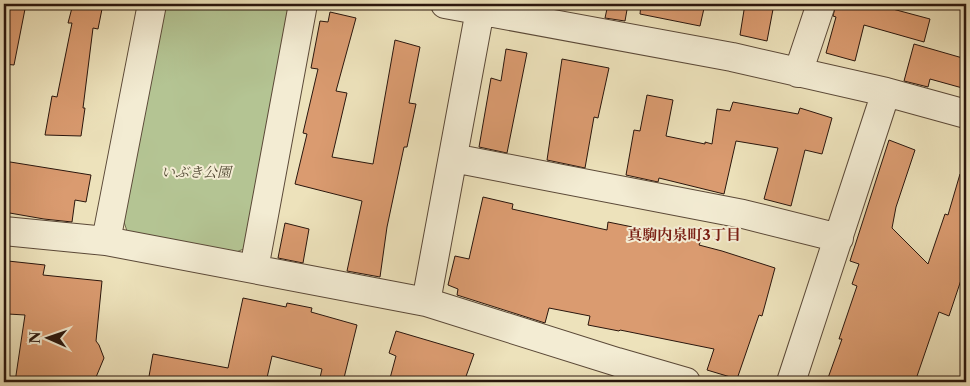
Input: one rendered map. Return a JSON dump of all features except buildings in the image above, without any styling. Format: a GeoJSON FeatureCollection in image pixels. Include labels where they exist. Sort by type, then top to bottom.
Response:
{"type":"FeatureCollection","features":[{"type":"Feature","properties":{"kind":"street"},"geometry":{"type":"LineString","coordinates":[[106,241],[152,4]]}},
{"type":"Feature","properties":{"kind":"street"},"geometry":{"type":"LineString","coordinates":[[254,269],[304,4]]}},
{"type":"Feature","properties":{"kind":"street"},"geometry":{"type":"LineString","coordinates":[[445,4],[732,58],[886,92],[966,114]]}},
{"type":"Feature","properties":{"kind":"street"},"geometry":{"type":"LineString","coordinates":[[798,72],[821,4]]}},
{"type":"Feature","properties":{"kind":"street"},"geometry":{"type":"LineString","coordinates":[[426,302],[480,10]]}},
{"type":"Feature","properties":{"kind":"street"},"geometry":{"type":"LineString","coordinates":[[791,382],[886,92]]}},
{"type":"Feature","properties":{"kind":"street"},"geometry":{"type":"LineString","coordinates":[[453,158],[743,214],[839,238]]}},
{"type":"Feature","properties":{"kind":"street"},"geometry":{"type":"LineString","coordinates":[[4,231],[106,241],[426,302],[612,372],[686,382]]}},
{"type":"Feature","properties":{"kind":"green space","name":"いぶき公園"},"geometry":{"type":"Polygon","coordinates":[[[164,4],[290,4],[246,248],[234,253],[128,234],[123,219],[164,4]]]}},
{"type":"Feature","properties":{"kind":"district","name":"真駒内泉町3丁目"},"geometry":{"type":"Point","coordinates":[684,235]}}]}
